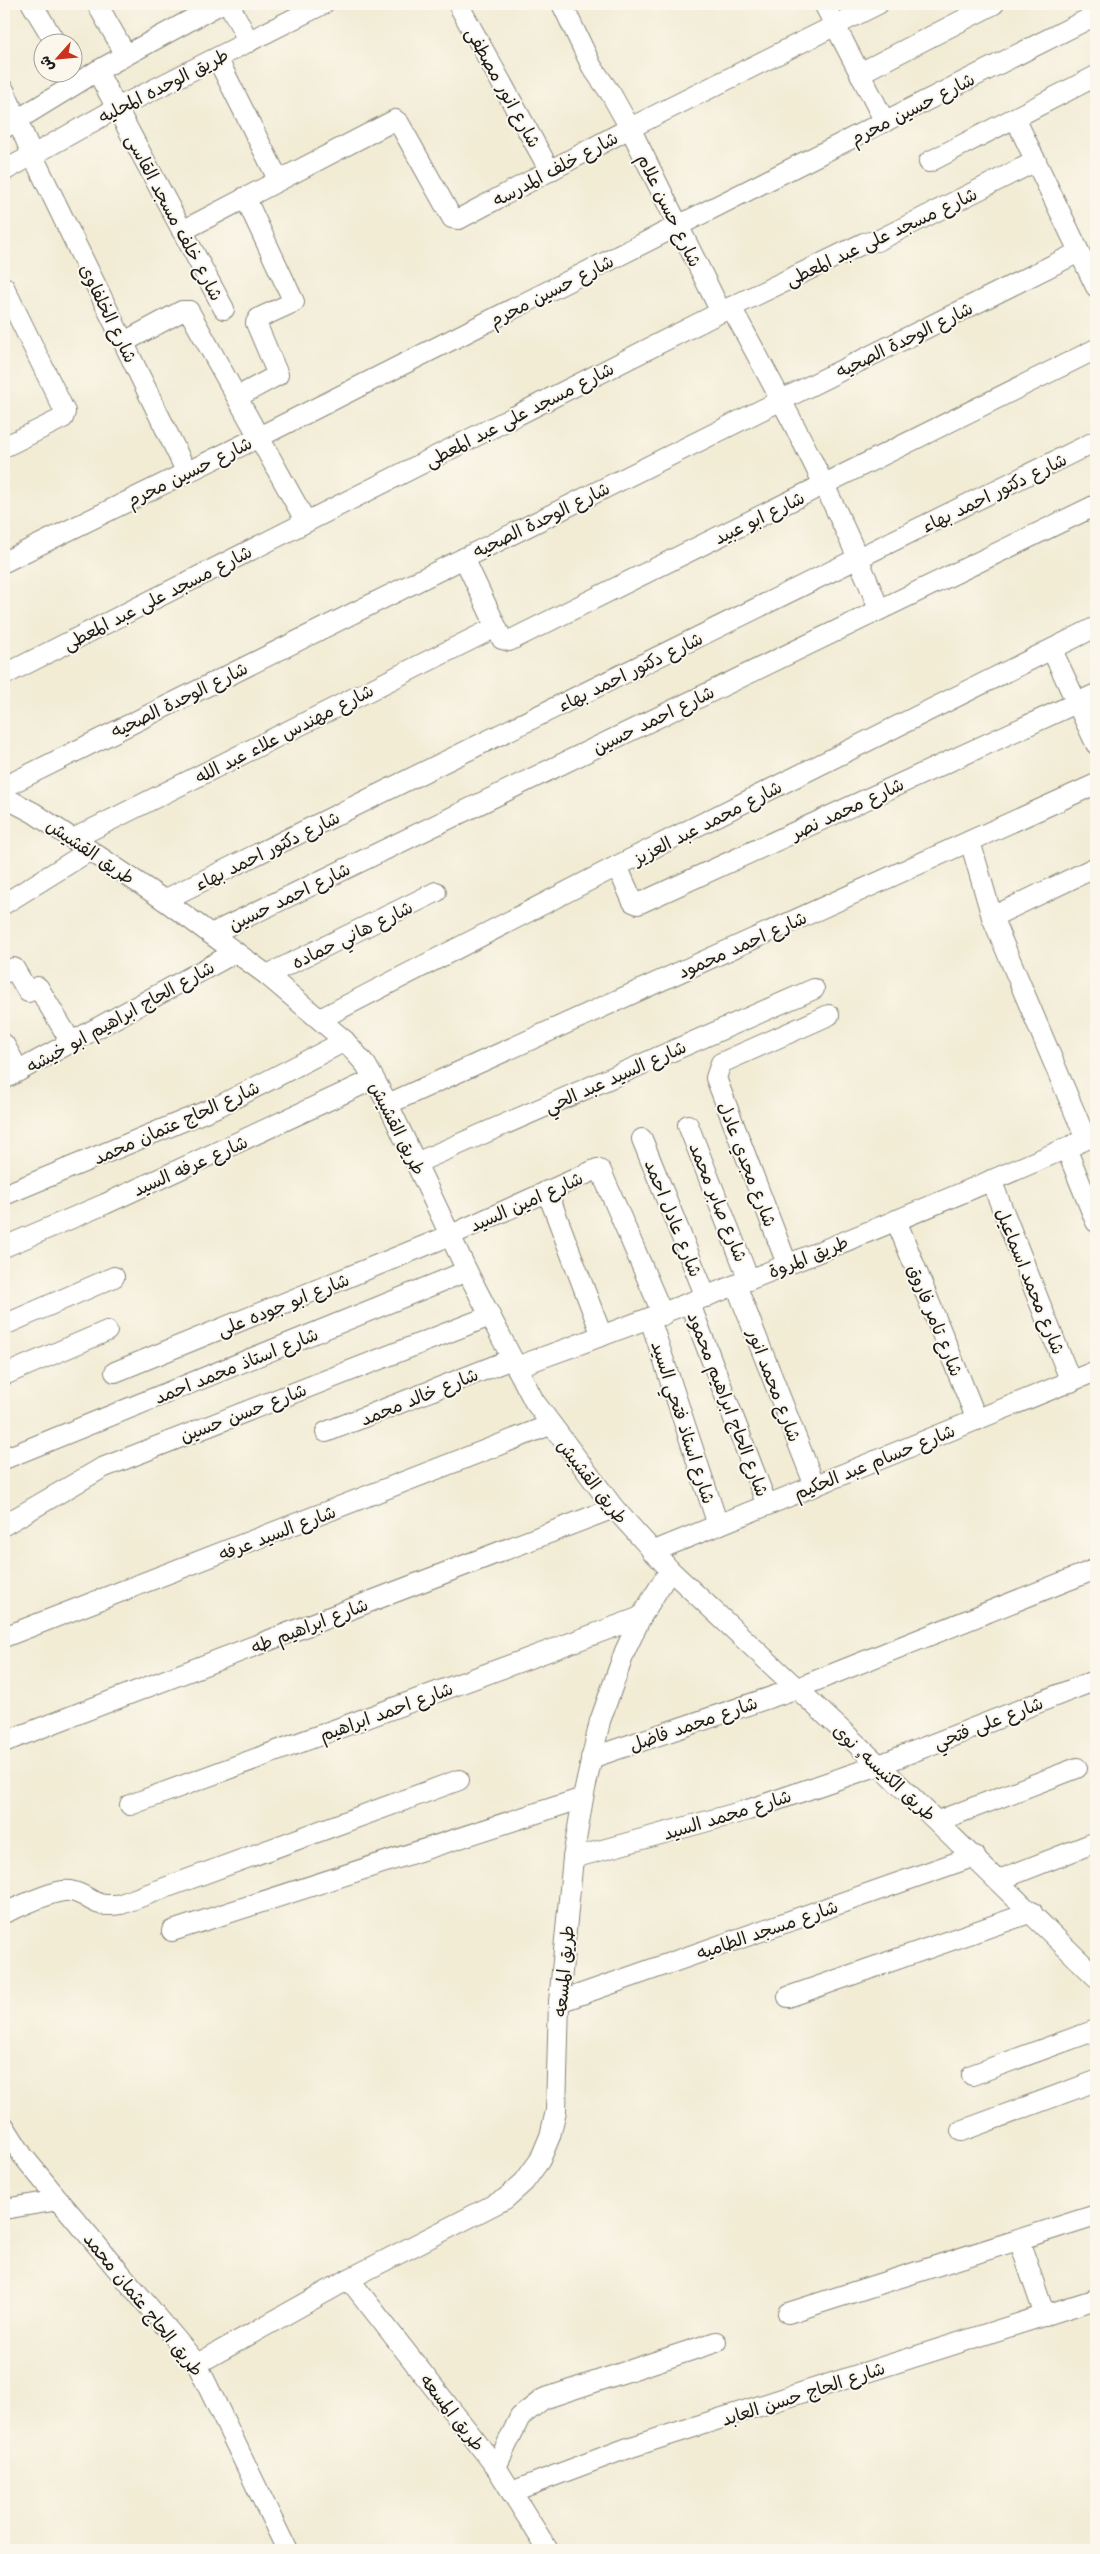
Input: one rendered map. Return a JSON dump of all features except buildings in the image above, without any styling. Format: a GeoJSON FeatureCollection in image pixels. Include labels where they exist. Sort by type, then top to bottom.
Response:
{"type":"FeatureCollection","features":[{"type":"Feature","properties":{"kind":"street"},"geometry":{"type":"LineString","coordinates":[[32,4],[49,32]]}},
{"type":"Feature","properties":{"kind":"street"},"geometry":{"type":"LineString","coordinates":[[97,4],[126,55]]}},
{"type":"Feature","properties":{"kind":"street"},"geometry":{"type":"LineString","coordinates":[[82,75],[97,71],[220,4]]}},
{"type":"Feature","properties":{"kind":"street"},"geometry":{"type":"LineString","coordinates":[[229,4],[249,42]]}},
{"type":"Feature","properties":{"kind":"street","name":"طريق الوحده المحليه"},"geometry":{"type":"LineString","coordinates":[[4,171],[117,108],[323,4]]}},
{"type":"Feature","properties":{"kind":"street","name":"شارع انور مصطفى"},"geometry":{"type":"LineString","coordinates":[[458,4],[550,171]]}},
{"type":"Feature","properties":{"kind":"street","name":"شارع حسن علام"},"geometry":{"type":"LineString","coordinates":[[562,4],[592,67],[616,102],[630,128],[678,226],[781,400],[859,558],[879,609]]}},
{"type":"Feature","properties":{"kind":"street"},"geometry":{"type":"LineString","coordinates":[[824,4],[886,122]]}},
{"type":"Feature","properties":{"kind":"street","name":"شارع خلف المدرسه"},"geometry":{"type":"LineString","coordinates":[[278,180],[395,120],[399,123],[454,219],[459,219],[630,128],[878,4]]}},
{"type":"Feature","properties":{"kind":"street"},"geometry":{"type":"LineString","coordinates":[[860,73],[994,4]]}},
{"type":"Feature","properties":{"kind":"street","name":"شارع حسين محرم"},"geometry":{"type":"LineString","coordinates":[[4,562],[259,437],[1096,15]]}},
{"type":"Feature","properties":{"kind":"street"},"geometry":{"type":"LineString","coordinates":[[182,230],[278,180],[217,58]]}},
{"type":"Feature","properties":{"kind":"street","name":"شارع خلف مسجد القاسى"},"geometry":{"type":"LineString","coordinates":[[97,71],[224,309]]}},
{"type":"Feature","properties":{"kind":"street"},"geometry":{"type":"LineString","coordinates":[[929,162],[1096,76]]}},
{"type":"Feature","properties":{"kind":"street"},"geometry":{"type":"LineString","coordinates":[[10,124],[68,82]]}},
{"type":"Feature","properties":{"kind":"street","name":"شارع الخلفاوى"},"geometry":{"type":"LineString","coordinates":[[4,90],[10,124],[32,154],[187,472]]}},
{"type":"Feature","properties":{"kind":"street"},"geometry":{"type":"LineString","coordinates":[[1015,118],[1096,287]]}},
{"type":"Feature","properties":{"kind":"street","name":"شارع مسجد على عبد المعطى"},"geometry":{"type":"LineString","coordinates":[[4,675],[726,310],[864,242],[877,241],[1036,161]]}},
{"type":"Feature","properties":{"kind":"street"},"geometry":{"type":"LineString","coordinates":[[237,397],[278,374],[256,323],[260,318],[294,302],[245,197]]}},
{"type":"Feature","properties":{"kind":"street","name":"شارع الوحدة الصحيه"},"geometry":{"type":"LineString","coordinates":[[4,787],[1079,252]]}},
{"type":"Feature","properties":{"kind":"street"},"geometry":{"type":"LineString","coordinates":[[4,287],[65,412],[62,418],[4,447]]}},
{"type":"Feature","properties":{"kind":"street"},"geometry":{"type":"LineString","coordinates":[[124,342],[182,310],[187,310],[306,522]]}},
{"type":"Feature","properties":{"kind":"street","name":"شارع ابو عبيد"},"geometry":{"type":"LineString","coordinates":[[464,558],[502,639],[509,641],[1096,349]]}},
{"type":"Feature","properties":{"kind":"street","name":"شارع دكتور احمد بهاء"},"geometry":{"type":"LineString","coordinates":[[164,900],[1096,441]]}},
{"type":"Feature","properties":{"kind":"street","name":"شارع احمد حسين"},"geometry":{"type":"LineString","coordinates":[[211,934],[1096,504]]}},
{"type":"Feature","properties":{"kind":"street","name":"شارع مهندس علاء عبد الله"},"geometry":{"type":"LineString","coordinates":[[73,839],[496,627]]}},
{"type":"Feature","properties":{"kind":"street","name":"شارع محمد عبد العزيز"},"geometry":{"type":"LineString","coordinates":[[320,1019],[618,866],[1096,627]]}},
{"type":"Feature","properties":{"kind":"street"},"geometry":{"type":"LineString","coordinates":[[1052,650],[1096,744]]}},
{"type":"Feature","properties":{"kind":"street","name":"شارع محمد نصر"},"geometry":{"type":"LineString","coordinates":[[618,866],[633,902],[638,904],[1096,694]]}},
{"type":"Feature","properties":{"kind":"street","name":"شارع احمد محمود"},"geometry":{"type":"LineString","coordinates":[[388,1104],[1096,784]]}},
{"type":"Feature","properties":{"kind":"street","name":"طريق القشيش"},"geometry":{"type":"LineString","coordinates":[[4,797],[34,813],[164,900],[267,975],[345,1040],[374,1079],[388,1104],[490,1316],[514,1363],[550,1425],[614,1508],[670,1570]]}},
{"type":"Feature","properties":{"kind":"street"},"geometry":{"type":"LineString","coordinates":[[970,841],[992,917],[1091,1137]]}},
{"type":"Feature","properties":{"kind":"street"},"geometry":{"type":"LineString","coordinates":[[4,904],[89,851]]}},
{"type":"Feature","properties":{"kind":"street"},"geometry":{"type":"LineString","coordinates":[[992,917],[1096,867]]}},
{"type":"Feature","properties":{"kind":"street","name":"شارع هاني حماده"},"geometry":{"type":"LineString","coordinates":[[267,975],[436,892]]}},
{"type":"Feature","properties":{"kind":"street","name":"شارع الحاج ابراهيم ابو خيشه"},"geometry":{"type":"LineString","coordinates":[[11,1075],[236,952]]}},
{"type":"Feature","properties":{"kind":"street"},"geometry":{"type":"LineString","coordinates":[[4,972],[14,968],[28,992],[38,987],[71,1042]]}},
{"type":"Feature","properties":{"kind":"street","name":"شارع السيد عبد الحي"},"geometry":{"type":"LineString","coordinates":[[416,1163],[814,989]]}},
{"type":"Feature","properties":{"kind":"street","name":"شارع مجدي عادل"},"geometry":{"type":"LineString","coordinates":[[787,1264],[716,1078],[721,1063],[829,1016]]}},
{"type":"Feature","properties":{"kind":"street","name":"شارع الحاج عتمان محمد"},"geometry":{"type":"LineString","coordinates":[[4,1195],[219,1106],[345,1040]]}},
{"type":"Feature","properties":{"kind":"street"},"geometry":{"type":"LineString","coordinates":[[4,1044],[11,1075]]}},
{"type":"Feature","properties":{"kind":"street","name":"شارع عرفه السيد"},"geometry":{"type":"LineString","coordinates":[[4,1247],[114,1200],[374,1079]]}},
{"type":"Feature","properties":{"kind":"street","name":"شارع صابر محمد"},"geometry":{"type":"LineString","coordinates":[[688,1124],[743,1282]]}},
{"type":"Feature","properties":{"kind":"street","name":"طريق المروة"},"geometry":{"type":"LineString","coordinates":[[514,1363],[602,1336],[698,1301],[896,1220],[1091,1137]]}},
{"type":"Feature","properties":{"kind":"street","name":"شارع عادل احمد"},"geometry":{"type":"LineString","coordinates":[[642,1139],[698,1301]]}},
{"type":"Feature","properties":{"kind":"street"},"geometry":{"type":"LineString","coordinates":[[1066,1148],[1096,1222]]}},
{"type":"Feature","properties":{"kind":"street","name":"شارع امين السيد"},"geometry":{"type":"LineString","coordinates":[[451,1235],[596,1169],[601,1171]]}},
{"type":"Feature","properties":{"kind":"street","name":"شارع استاذ فتحي السيد"},"geometry":{"type":"LineString","coordinates":[[601,1171],[656,1317],[718,1524]]}},
{"type":"Feature","properties":{"kind":"street","name":"شارع محمد اسماعيل"},"geometry":{"type":"LineString","coordinates":[[991,1180],[1071,1382]]}},
{"type":"Feature","properties":{"kind":"street"},"geometry":{"type":"LineString","coordinates":[[547,1191],[602,1336]]}},
{"type":"Feature","properties":{"kind":"street","name":"شارع تامر فاروق"},"geometry":{"type":"LineString","coordinates":[[896,1220],[977,1420]]}},
{"type":"Feature","properties":{"kind":"street","name":"شارع ابو جوده على"},"geometry":{"type":"LineString","coordinates":[[115,1372],[451,1235]]}},
{"type":"Feature","properties":{"kind":"street","name":"شارع استاذ محمد احمد"},"geometry":{"type":"LineString","coordinates":[[4,1459],[468,1271]]}},
{"type":"Feature","properties":{"kind":"street"},"geometry":{"type":"LineString","coordinates":[[4,1325],[114,1277]]}},
{"type":"Feature","properties":{"kind":"street","name":"شارع محمد انور"},"geometry":{"type":"LineString","coordinates":[[743,1282],[815,1486]]}},
{"type":"Feature","properties":{"kind":"street","name":"شارع الحاج ابراهيم محمود"},"geometry":{"type":"LineString","coordinates":[[698,1301],[767,1505]]}},
{"type":"Feature","properties":{"kind":"street","name":"شارع حسن حسين"},"geometry":{"type":"LineString","coordinates":[[4,1525],[102,1468],[490,1316]]}},
{"type":"Feature","properties":{"kind":"street"},"geometry":{"type":"LineString","coordinates":[[4,1375],[108,1331]]}},
{"type":"Feature","properties":{"kind":"street","name":"شارع خالد محمد"},"geometry":{"type":"LineString","coordinates":[[326,1432],[514,1363]]}},
{"type":"Feature","properties":{"kind":"street","name":"شارع حسام عبد الحكيم"},"geometry":{"type":"LineString","coordinates":[[652,1552],[1096,1371]]}},
{"type":"Feature","properties":{"kind":"street","name":"شارع السيد عرفه"},"geometry":{"type":"LineString","coordinates":[[4,1637],[550,1425]]}},
{"type":"Feature","properties":{"kind":"street","name":"شارع ابراهيم طه"},"geometry":{"type":"LineString","coordinates":[[4,1742],[614,1508]]}},
{"type":"Feature","properties":{"kind":"street","name":"شارع محمد فاضل"},"geometry":{"type":"LineString","coordinates":[[591,1758],[795,1689],[1096,1569]]}},
{"type":"Feature","properties":{"kind":"street","name":"طريق المسعه"},"geometry":{"type":"LineString","coordinates":[[197,2364],[349,2279],[505,2200],[524,2182],[540,2160],[550,2136],[556,2110],[559,2002],[573,1858],[591,1758],[611,1686],[641,1617],[670,1570]]}},
{"type":"Feature","properties":{"kind":"street","name":"طريق الكنيسه, نوى"},"geometry":{"type":"LineString","coordinates":[[670,1570],[795,1689],[879,1765],[1094,1970]]}},
{"type":"Feature","properties":{"kind":"street","name":"شارع احمد ابراهيم"},"geometry":{"type":"LineString","coordinates":[[130,1804],[641,1617]]}},
{"type":"Feature","properties":{"kind":"street","name":"شارع على فتحي"},"geometry":{"type":"LineString","coordinates":[[879,1765],[1096,1680]]}},
{"type":"Feature","properties":{"kind":"street","name":"شارع محمد السيد"},"geometry":{"type":"LineString","coordinates":[[573,1858],[748,1810],[879,1765]]}},
{"type":"Feature","properties":{"kind":"street"},"geometry":{"type":"LineString","coordinates":[[938,1821],[1077,1768]]}},
{"type":"Feature","properties":{"kind":"street"},"geometry":{"type":"LineString","coordinates":[[4,1913],[60,1892],[71,1891],[93,1903],[106,1906],[121,1904],[459,1780]]}},
{"type":"Feature","properties":{"kind":"street"},"geometry":{"type":"LineString","coordinates":[[172,1931],[583,1798]]}},
{"type":"Feature","properties":{"kind":"street"},"geometry":{"type":"LineString","coordinates":[[999,1880],[1096,1842]]}},
{"type":"Feature","properties":{"kind":"street","name":"شارع مسجد الطاميه"},"geometry":{"type":"LineString","coordinates":[[559,2002],[975,1856]]}},
{"type":"Feature","properties":{"kind":"street"},"geometry":{"type":"LineString","coordinates":[[788,1997],[1032,1912]]}},
{"type":"Feature","properties":{"kind":"street"},"geometry":{"type":"LineString","coordinates":[[972,2075],[1096,2030]]}},
{"type":"Feature","properties":{"kind":"street"},"geometry":{"type":"LineString","coordinates":[[961,2131],[1096,2081]]}},
{"type":"Feature","properties":{"kind":"street","name":"طريق الحاج عثمان محمد"},"geometry":{"type":"LineString","coordinates":[[4,2126],[14,2157],[58,2200],[197,2364],[287,2550]]}},
{"type":"Feature","properties":{"kind":"street"},"geometry":{"type":"LineString","coordinates":[[4,2209],[58,2200]]}},
{"type":"Feature","properties":{"kind":"street"},"geometry":{"type":"LineString","coordinates":[[788,2313],[1096,2215]]}},
{"type":"Feature","properties":{"kind":"street"},"geometry":{"type":"LineString","coordinates":[[1019,2240],[1045,2316]]}},
{"type":"Feature","properties":{"kind":"street","name":"طريق المسعه"},"geometry":{"type":"LineString","coordinates":[[349,2279],[496,2467],[548,2550]]}},
{"type":"Feature","properties":{"kind":"street","name":"شارع الحاج حسن العابد"},"geometry":{"type":"LineString","coordinates":[[511,2492],[625,2449],[1096,2299]]}},
{"type":"Feature","properties":{"kind":"street"},"geometry":{"type":"LineString","coordinates":[[496,2467],[520,2416],[543,2399],[716,2342]]}}]}
